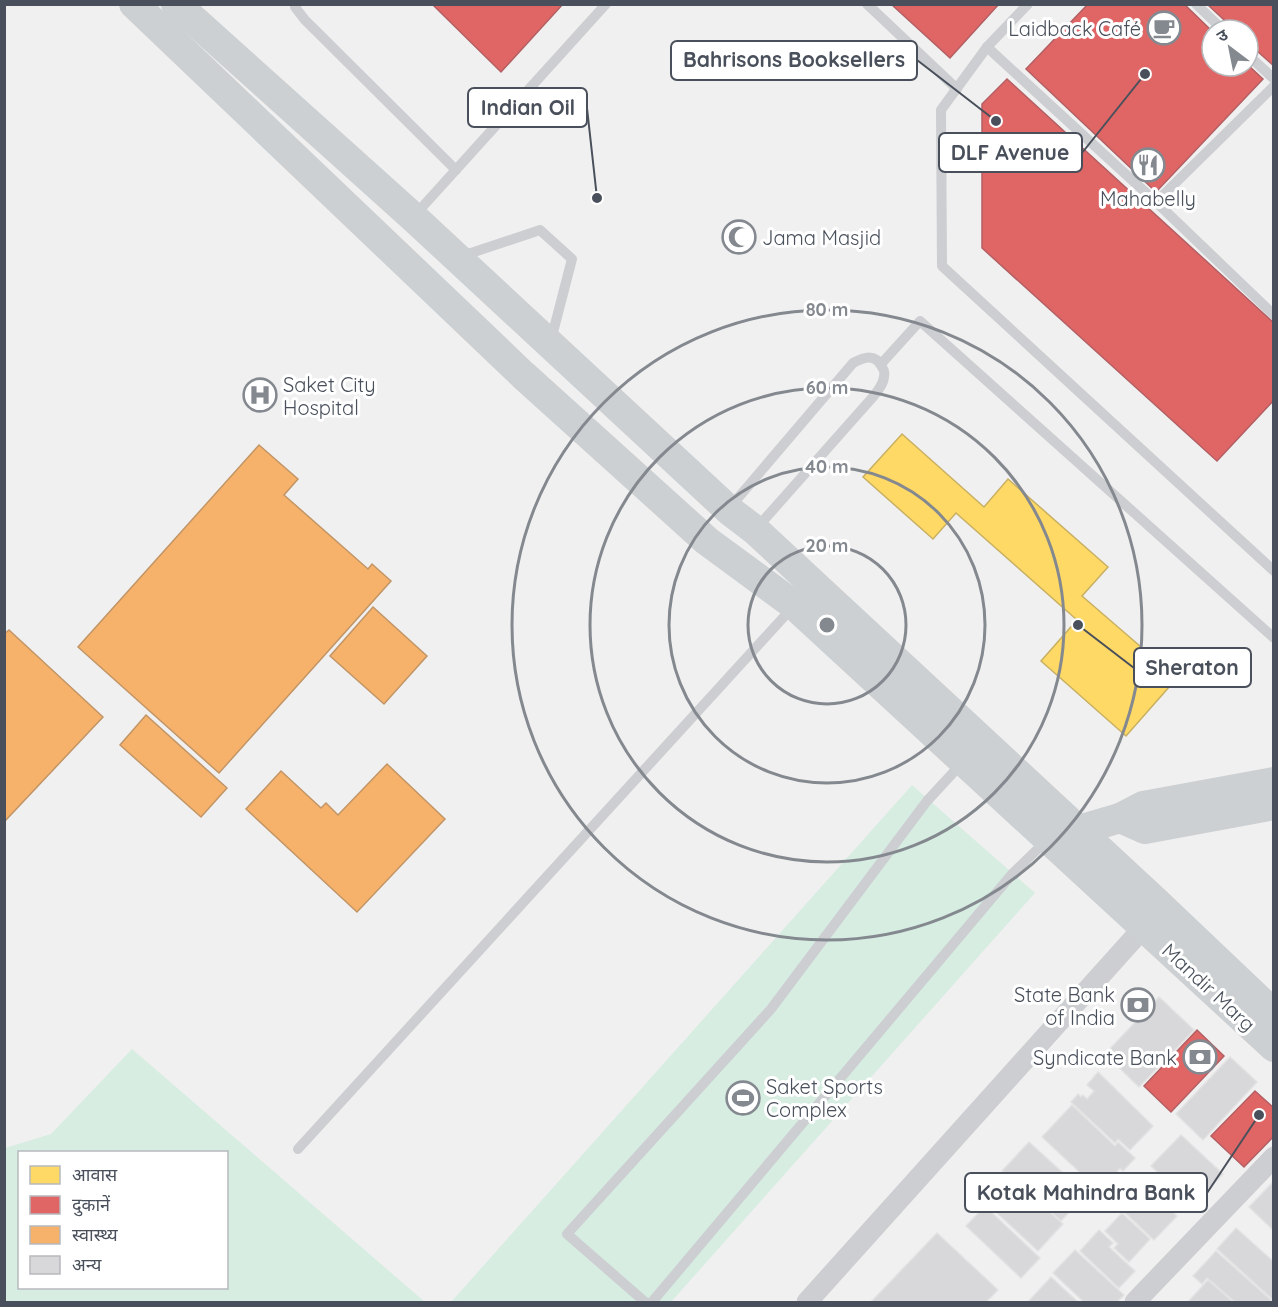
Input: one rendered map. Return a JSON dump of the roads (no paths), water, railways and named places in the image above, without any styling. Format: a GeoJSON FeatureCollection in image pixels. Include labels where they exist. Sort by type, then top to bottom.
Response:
{"type":"FeatureCollection","features":[{"type":"Feature","properties":{"kind":"main road"},"geometry":{"type":"LineString","coordinates":[[134,4],[523,375],[706,542],[794,605],[1048,839],[1111,879],[1153,917]]}},
{"type":"Feature","properties":{"kind":"main road"},"geometry":{"type":"LineString","coordinates":[[176,4],[412,217],[730,511],[755,530],[1079,831],[1111,879]]}},
{"type":"Feature","properties":{"kind":"main road"},"geometry":{"type":"LineString","coordinates":[[706,542],[730,511]]}},
{"type":"Feature","properties":{"kind":"main road"},"geometry":{"type":"LineString","coordinates":[[1048,839],[1120,818],[1143,806],[1274,782]]}},
{"type":"Feature","properties":{"kind":"main road"},"geometry":{"type":"LineString","coordinates":[[1120,818],[1145,829],[1274,806]]}},
{"type":"Feature","properties":{"kind":"main road","name":"Mandir Marg"},"geometry":{"type":"LineString","coordinates":[[1153,917],[1274,1014]]}},
{"type":"Feature","properties":{"kind":"main road","name":"Mandir Marg"},"geometry":{"type":"LineString","coordinates":[[1153,917],[1274,1047]]}},
{"type":"Feature","properties":{"kind":"street"},"geometry":{"type":"LineString","coordinates":[[807,1302],[1153,917]]}},
{"type":"Feature","properties":{"kind":"street"},"geometry":{"type":"LineString","coordinates":[[1135,1302],[1274,1157]]}},
{"type":"Feature","properties":{"kind":"lane"},"geometry":{"type":"LineString","coordinates":[[295,4],[305,20],[456,170]]}},
{"type":"Feature","properties":{"kind":"lane"},"geometry":{"type":"LineString","coordinates":[[412,217],[606,4]]}},
{"type":"Feature","properties":{"kind":"lane"},"geometry":{"type":"LineString","coordinates":[[867,4],[957,89]]}},
{"type":"Feature","properties":{"kind":"lane"},"geometry":{"type":"LineString","coordinates":[[1028,4],[987,47],[941,110],[942,266],[1274,571]]}},
{"type":"Feature","properties":{"kind":"lane"},"geometry":{"type":"LineString","coordinates":[[1196,4],[1211,18]]}},
{"type":"Feature","properties":{"kind":"lane"},"geometry":{"type":"LineString","coordinates":[[987,47],[1156,202],[1274,315]]}},
{"type":"Feature","properties":{"kind":"lane"},"geometry":{"type":"LineString","coordinates":[[1260,66],[1274,79]]}},
{"type":"Feature","properties":{"kind":"lane"},"geometry":{"type":"LineString","coordinates":[[1156,202],[1274,86]]}},
{"type":"Feature","properties":{"kind":"lane"},"geometry":{"type":"LineString","coordinates":[[456,258],[540,230],[572,260],[550,345]]}},
{"type":"Feature","properties":{"kind":"lane"},"geometry":{"type":"LineString","coordinates":[[881,364],[920,321],[1274,638]]}},
{"type":"Feature","properties":{"kind":"lane"},"geometry":{"type":"LineString","coordinates":[[730,511],[738,498],[853,363],[864,357],[875,358],[881,364],[885,374],[872,398],[755,530]]}},
{"type":"Feature","properties":{"kind":"lane"},"geometry":{"type":"LineString","coordinates":[[298,1149],[794,605]]}},
{"type":"Feature","properties":{"kind":"lane"},"geometry":{"type":"LineString","coordinates":[[645,1302],[567,1234],[771,1009],[927,801],[964,761]]}},
{"type":"Feature","properties":{"kind":"lane"},"geometry":{"type":"LineString","coordinates":[[652,1302],[1013,873],[1048,839]]}},
{"type":"Feature","properties":{"kind":"place","name":"Laidback Café"},"geometry":{"type":"Point","coordinates":[1164,28]}},
{"type":"Feature","properties":{"kind":"place","name":"DLF Avenue"},"geometry":{"type":"Point","coordinates":[1145,74]}},
{"type":"Feature","properties":{"kind":"place","name":"Bahrisons Booksellers"},"geometry":{"type":"Point","coordinates":[996,121]}},
{"type":"Feature","properties":{"kind":"place","name":"Mahabelly"},"geometry":{"type":"Point","coordinates":[1148,165]}},
{"type":"Feature","properties":{"kind":"place","name":"Indian Oil"},"geometry":{"type":"Point","coordinates":[597,198]}},
{"type":"Feature","properties":{"kind":"place","name":"Jama Masjid"},"geometry":{"type":"Point","coordinates":[739,237]}},
{"type":"Feature","properties":{"kind":"place","name":"Saket City Hospital"},"geometry":{"type":"Point","coordinates":[260,395]}},
{"type":"Feature","properties":{"kind":"place","name":"Sheraton"},"geometry":{"type":"Point","coordinates":[1078,625]}},
{"type":"Feature","properties":{"kind":"place","name":"State Bank of India"},"geometry":{"type":"Point","coordinates":[1138,1005]}},
{"type":"Feature","properties":{"kind":"place","name":"Syndicate Bank"},"geometry":{"type":"Point","coordinates":[1200,1057]}},
{"type":"Feature","properties":{"kind":"place","name":"Saket Sports Complex"},"geometry":{"type":"Point","coordinates":[743,1098]}},
{"type":"Feature","properties":{"kind":"place","name":"Kotak Mahindra Bank"},"geometry":{"type":"Point","coordinates":[1259,1115]}}]}
